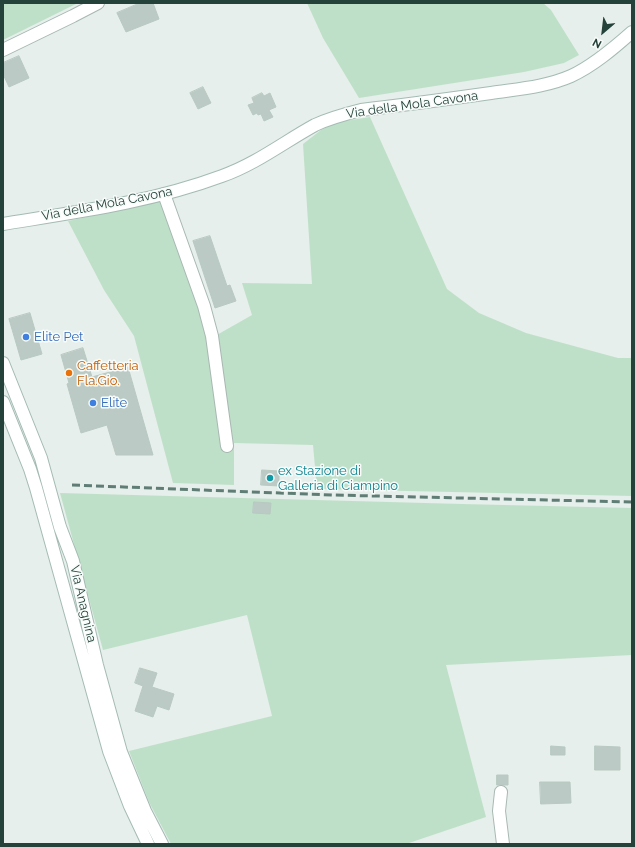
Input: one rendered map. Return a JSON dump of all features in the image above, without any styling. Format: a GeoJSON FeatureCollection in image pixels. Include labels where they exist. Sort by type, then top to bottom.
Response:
{"type":"FeatureCollection","features":[{"type":"Feature","properties":{"kind":"main road"},"geometry":{"type":"LineString","coordinates":[[3,50],[98,3]]}},
{"type":"Feature","properties":{"kind":"main road","name":"Via della Mola Cavona"},"geometry":{"type":"LineString","coordinates":[[3,224],[64,214],[164,194],[223,176],[245,166],[316,125],[345,114],[361,110],[501,92],[558,81],[585,68],[608,52],[632,32]]}},
{"type":"Feature","properties":{"kind":"main road"},"geometry":{"type":"LineString","coordinates":[[164,194],[206,314],[212,336],[227,446]]}},
{"type":"Feature","properties":{"kind":"main road","name":"Via Anagnina"},"geometry":{"type":"LineString","coordinates":[[3,363],[41,458],[60,527],[73,561],[97,665],[121,752],[145,811],[162,844]]}},
{"type":"Feature","properties":{"kind":"main road"},"geometry":{"type":"LineString","coordinates":[[4,405],[19,402]]}},
{"type":"Feature","properties":{"kind":"main road","name":"Via Anagnina"},"geometry":{"type":"LineString","coordinates":[[4,405],[30,469],[108,751],[127,800],[148,844]]}},
{"type":"Feature","properties":{"kind":"main road"},"geometry":{"type":"LineString","coordinates":[[501,792],[499,810],[503,844]]}},
{"type":"Feature","properties":{"kind":"green space"},"geometry":{"type":"Polygon","coordinates":[[[3,3],[78,3],[3,40],[3,3]]]}},
{"type":"Feature","properties":{"kind":"green space"},"geometry":{"type":"Polygon","coordinates":[[[307,3],[543,3],[551,10],[579,55],[564,63],[524,72],[359,98],[323,38],[307,3]]]}},
{"type":"Feature","properties":{"kind":"green space"},"geometry":{"type":"Polygon","coordinates":[[[370,117],[447,289],[479,313],[526,333],[618,358],[632,358],[632,496],[317,489],[313,445],[234,443],[234,485],[173,483],[134,336],[104,290],[68,221],[160,201],[198,302],[208,340],[252,315],[242,283],[312,284],[303,144],[321,130],[338,122],[370,117]]]}},
{"type":"Feature","properties":{"kind":"green space"},"geometry":{"type":"Polygon","coordinates":[[[60,493],[632,508],[632,655],[446,665],[486,817],[406,844],[171,844],[149,802],[129,751],[272,716],[247,615],[103,650],[60,493]]]}},
{"type":"Feature","properties":{"kind":"building"},"geometry":{"type":"Polygon","coordinates":[[[140,3],[153,3],[159,19],[126,32],[117,13],[140,3]]]}},
{"type":"Feature","properties":{"kind":"building"},"geometry":{"type":"Polygon","coordinates":[[[19,56],[29,78],[9,87],[3,74],[3,63],[19,56]]]}},
{"type":"Feature","properties":{"kind":"building"},"geometry":{"type":"Polygon","coordinates":[[[203,87],[211,103],[198,109],[190,93],[203,87]]]}},
{"type":"Feature","properties":{"kind":"building"},"geometry":{"type":"Polygon","coordinates":[[[262,93],[264,96],[270,93],[276,107],[269,110],[273,117],[264,121],[261,114],[258,115],[257,113],[253,115],[248,105],[254,103],[252,98],[262,93]]]}},
{"type":"Feature","properties":{"kind":"building"},"geometry":{"type":"Polygon","coordinates":[[[210,236],[227,286],[230,285],[236,301],[215,308],[193,241],[210,236]]]}},
{"type":"Feature","properties":{"kind":"building","name":"Elite Pet"},"geometry":{"type":"Polygon","coordinates":[[[30,313],[42,354],[21,360],[9,319],[30,313]]]}},
{"type":"Feature","properties":{"kind":"building"},"geometry":{"type":"Polygon","coordinates":[[[83,348],[92,377],[128,367],[153,455],[116,455],[107,425],[81,433],[67,384],[69,383],[61,355],[83,348]]]}},
{"type":"Feature","properties":{"kind":"building","name":"ex Stazione di Galleria di Ciampino"},"geometry":{"type":"Polygon","coordinates":[[[262,470],[279,471],[279,486],[261,485],[262,470]]]}},
{"type":"Feature","properties":{"kind":"building"},"geometry":{"type":"Polygon","coordinates":[[[254,502],[271,503],[270,514],[253,513],[254,502]]]}},
{"type":"Feature","properties":{"kind":"building"},"geometry":{"type":"Polygon","coordinates":[[[140,668],[157,673],[152,687],[174,694],[169,710],[157,706],[153,717],[135,711],[143,686],[135,683],[140,668]]]}},
{"type":"Feature","properties":{"kind":"building"},"geometry":{"type":"Polygon","coordinates":[[[551,746],[565,747],[565,755],[551,755],[551,746]]]}},
{"type":"Feature","properties":{"kind":"building"},"geometry":{"type":"Polygon","coordinates":[[[595,746],[620,747],[620,770],[595,770],[595,746]]]}},
{"type":"Feature","properties":{"kind":"building"},"geometry":{"type":"Polygon","coordinates":[[[497,775],[508,775],[508,785],[497,785],[497,775]]]}},
{"type":"Feature","properties":{"kind":"building"},"geometry":{"type":"Polygon","coordinates":[[[540,782],[570,782],[571,803],[541,804],[540,782]]]}},
{"type":"Feature","properties":{"kind":"railway"},"geometry":{"type":"LineString","coordinates":[[72,485],[332,495],[632,502]]}},
{"type":"Feature","properties":{"kind":"place","name":"Elite Pet"},"geometry":{"type":"Point","coordinates":[26,337]}},
{"type":"Feature","properties":{"kind":"place","name":"Caffetteria Fla.Gio."},"geometry":{"type":"Point","coordinates":[69,373]}},
{"type":"Feature","properties":{"kind":"place","name":"Elite"},"geometry":{"type":"Point","coordinates":[93,403]}},
{"type":"Feature","properties":{"kind":"place","name":"ex Stazione di Galleria di Ciampino"},"geometry":{"type":"Point","coordinates":[270,478]}}]}
